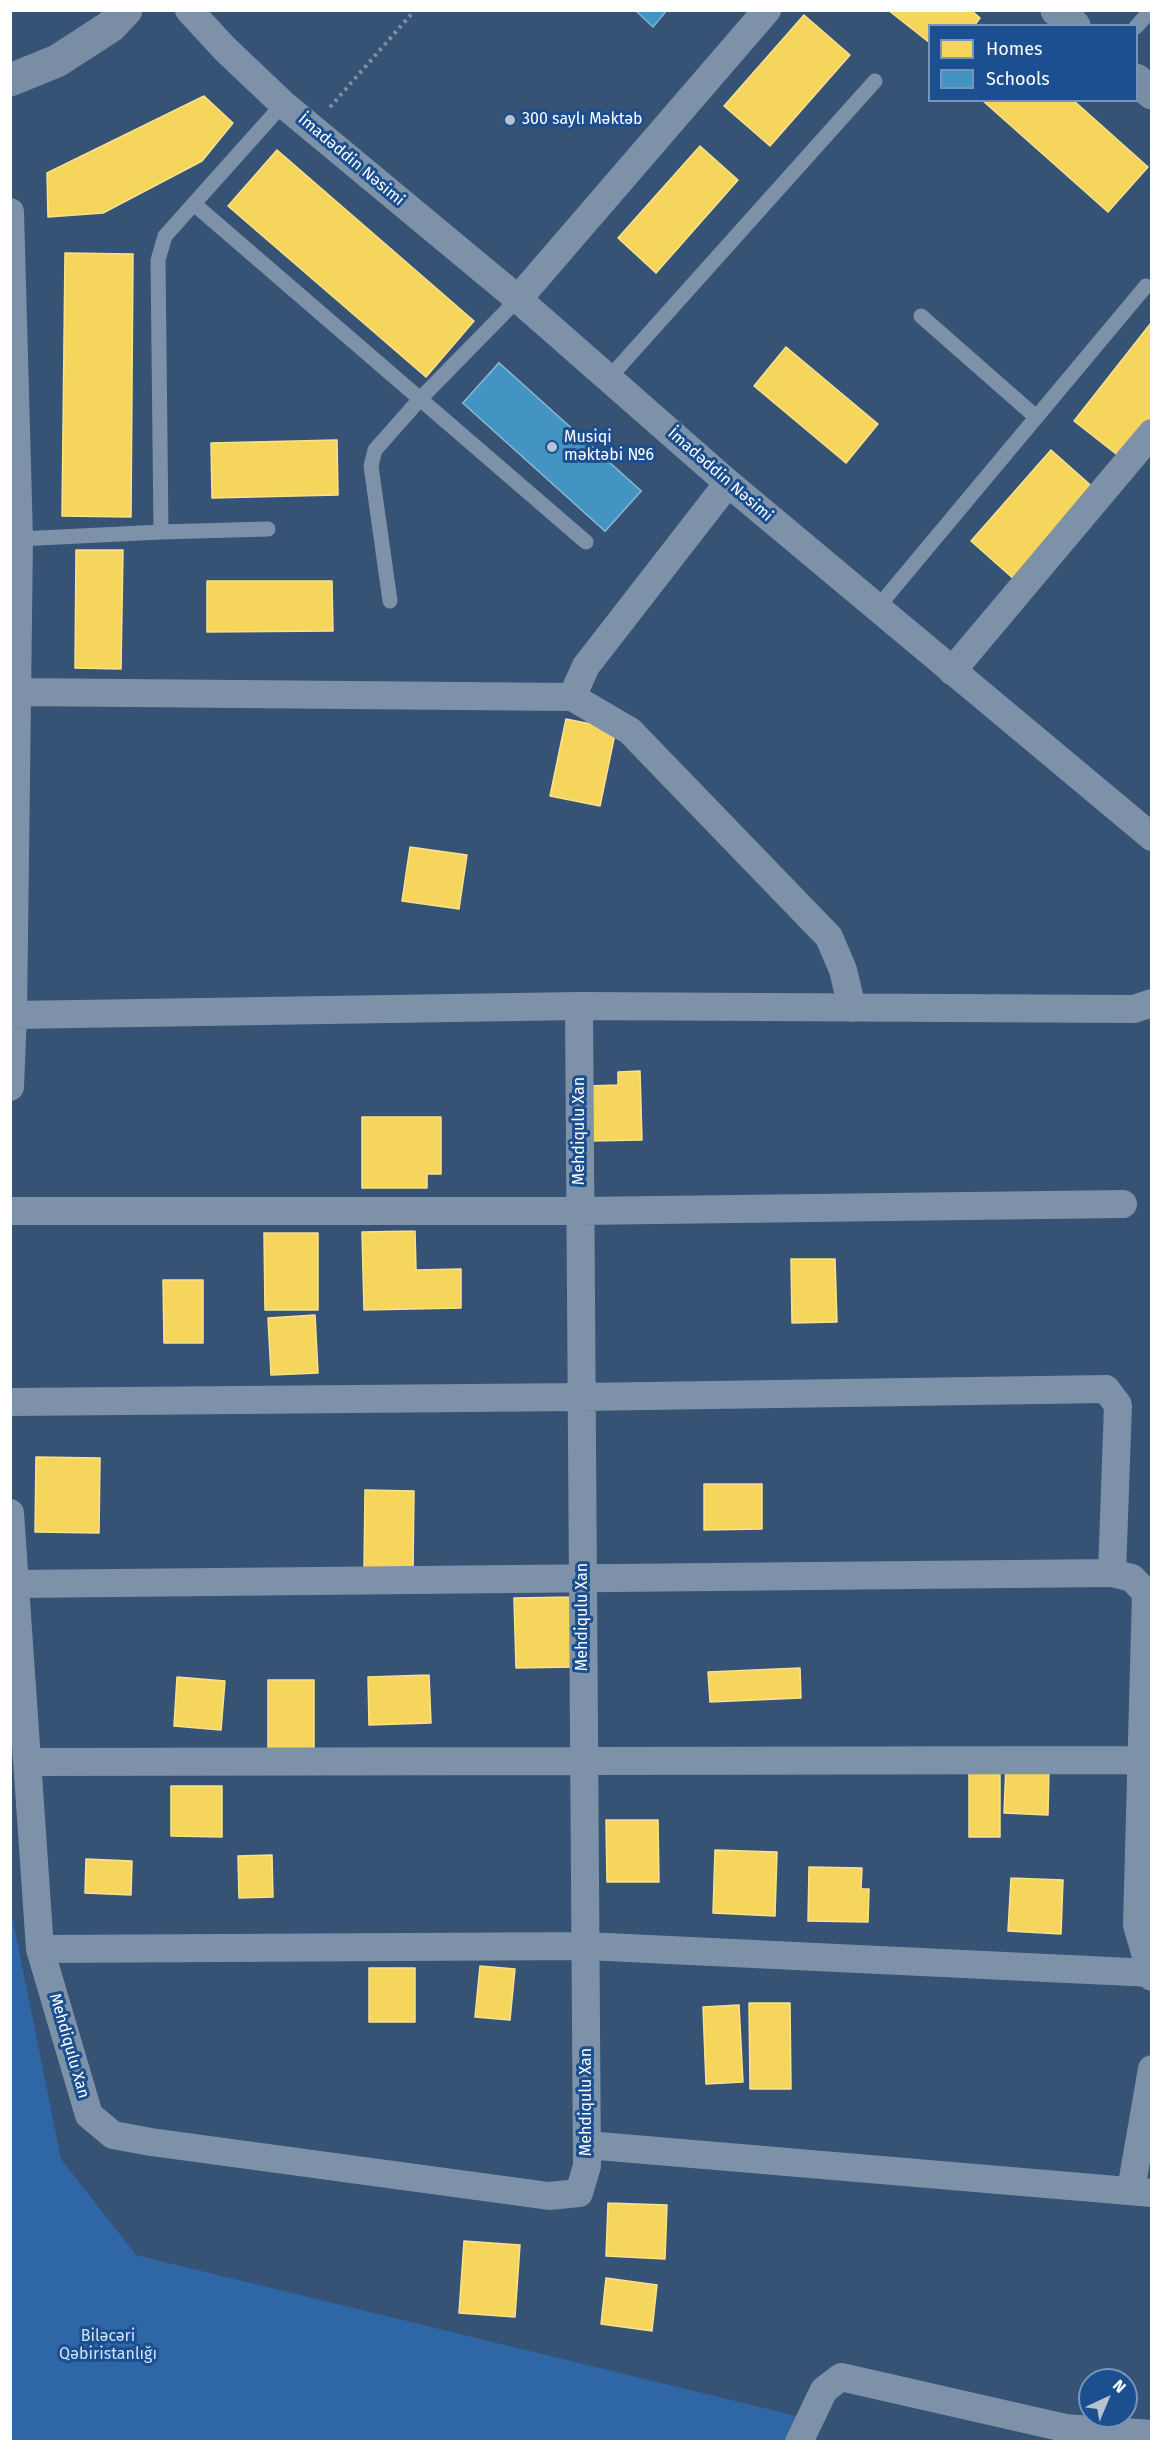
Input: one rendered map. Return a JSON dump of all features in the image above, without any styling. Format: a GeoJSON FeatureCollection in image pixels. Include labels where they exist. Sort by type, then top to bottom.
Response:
{"type":"FeatureCollection","features":[{"type":"Feature","properties":{"kind":"main road"},"geometry":{"type":"LineString","coordinates":[[10,80],[57,62],[111,26],[126,10]]}},
{"type":"Feature","properties":{"kind":"main road"},"geometry":{"type":"LineString","coordinates":[[1056,10],[1072,24]]}},
{"type":"Feature","properties":{"kind":"main road"},"geometry":{"type":"LineString","coordinates":[[1138,81],[1152,93]]}},
{"type":"Feature","properties":{"kind":"street","name":"İmadəddin Nəsimi"},"geometry":{"type":"LineString","coordinates":[[189,10],[225,49],[282,104],[518,300],[728,483],[1152,837]]}},
{"type":"Feature","properties":{"kind":"street"},"geometry":{"type":"LineString","coordinates":[[518,300],[768,10]]}},
{"type":"Feature","properties":{"kind":"street"},"geometry":{"type":"LineString","coordinates":[[10,212],[14,474],[19,539],[14,659],[16,692],[10,1087]]}},
{"type":"Feature","properties":{"kind":"street"},"geometry":{"type":"LineString","coordinates":[[952,671],[1152,433]]}},
{"type":"Feature","properties":{"kind":"street"},"geometry":{"type":"LineString","coordinates":[[572,697],[586,666],[728,483]]}},
{"type":"Feature","properties":{"kind":"street"},"geometry":{"type":"LineString","coordinates":[[16,692],[572,697],[630,731],[829,937],[843,970],[852,1008]]}},
{"type":"Feature","properties":{"kind":"street"},"geometry":{"type":"LineString","coordinates":[[12,1015],[579,1006],[1134,1009],[1152,1003]]}},
{"type":"Feature","properties":{"kind":"street","name":"Mehdiqulu Xan"},"geometry":{"type":"LineString","coordinates":[[10,1513],[40,1949],[89,2115],[113,2135],[151,2142],[549,2196],[579,2193],[587,2166],[587,2145],[579,1006]]}},
{"type":"Feature","properties":{"kind":"street"},"geometry":{"type":"LineString","coordinates":[[10,1211],[580,1211],[1123,1204]]}},
{"type":"Feature","properties":{"kind":"street"},"geometry":{"type":"LineString","coordinates":[[10,1402],[1106,1389],[1118,1405],[1112,1573]]}},
{"type":"Feature","properties":{"kind":"street"},"geometry":{"type":"LineString","coordinates":[[16,1584],[1112,1573],[1132,1578],[1146,1593],[1137,1925],[1151,1974],[586,1946],[40,1949]]}},
{"type":"Feature","properties":{"kind":"street"},"geometry":{"type":"LineString","coordinates":[[28,1761],[1142,1760]]}},
{"type":"Feature","properties":{"kind":"street"},"geometry":{"type":"LineString","coordinates":[[587,2145],[1141,2192],[1152,2069]]}},
{"type":"Feature","properties":{"kind":"street"},"geometry":{"type":"LineString","coordinates":[[799,2442],[824,2390],[841,2377],[1065,2428],[1152,2434]]}},
{"type":"Feature","properties":{"kind":"lane"},"geometry":{"type":"LineString","coordinates":[[1138,26],[1151,10]]}},
{"type":"Feature","properties":{"kind":"lane"},"geometry":{"type":"LineString","coordinates":[[609,378],[875,81]]}},
{"type":"Feature","properties":{"kind":"lane"},"geometry":{"type":"LineString","coordinates":[[161,532],[159,260],[165,236],[282,104]]}},
{"type":"Feature","properties":{"kind":"lane"},"geometry":{"type":"LineString","coordinates":[[194,204],[586,542]]}},
{"type":"Feature","properties":{"kind":"lane"},"geometry":{"type":"LineString","coordinates":[[877,608],[1146,286]]}},
{"type":"Feature","properties":{"kind":"lane"},"geometry":{"type":"LineString","coordinates":[[390,600],[371,466],[375,450],[420,399],[518,300]]}},
{"type":"Feature","properties":{"kind":"lane"},"geometry":{"type":"LineString","coordinates":[[921,316],[1036,417]]}},
{"type":"Feature","properties":{"kind":"lane"},"geometry":{"type":"LineString","coordinates":[[19,539],[268,529]]}},
{"type":"Feature","properties":{"kind":"path"},"geometry":{"type":"LineString","coordinates":[[312,128],[415,10]]}},
{"type":"Feature","properties":{"kind":"green space","name":"Biləcəri Qəbiristanlığı"},"geometry":{"type":"Polygon","coordinates":[[[10,1906],[61,2159],[136,2255],[813,2420],[812,2441],[11,2441],[10,1906]]]}},
{"type":"Feature","properties":{"kind":"building: Homes"},"geometry":{"type":"Polygon","coordinates":[[[888,10],[971,10],[980,18],[976,24],[928,24],[928,41],[888,10]]]}},
{"type":"Feature","properties":{"kind":"building: Homes"},"geometry":{"type":"Polygon","coordinates":[[[804,15],[850,55],[770,146],[724,106],[804,15]]]}},
{"type":"Feature","properties":{"kind":"building: Homes"},"geometry":{"type":"Polygon","coordinates":[[[204,96],[233,123],[202,161],[103,213],[48,217],[47,173],[204,96]]]}},
{"type":"Feature","properties":{"kind":"building: Homes"},"geometry":{"type":"Polygon","coordinates":[[[984,102],[1075,102],[1148,167],[1108,212],[984,102]]]}},
{"type":"Feature","properties":{"kind":"building: Homes"},"geometry":{"type":"Polygon","coordinates":[[[700,146],[738,180],[656,273],[618,238],[700,146]]]}},
{"type":"Feature","properties":{"kind":"building: Homes"},"geometry":{"type":"Polygon","coordinates":[[[277,150],[474,321],[426,377],[228,206],[277,150]]]}},
{"type":"Feature","properties":{"kind":"building: Homes"},"geometry":{"type":"Polygon","coordinates":[[[65,253],[133,254],[131,517],[62,516],[65,253]]]}},
{"type":"Feature","properties":{"kind":"building: Homes"},"geometry":{"type":"Polygon","coordinates":[[[1151,323],[1152,416],[1120,457],[1074,421],[1151,323]]]}},
{"type":"Feature","properties":{"kind":"building: Homes"},"geometry":{"type":"Polygon","coordinates":[[[786,347],[878,424],[846,463],[754,386],[786,347]]]}},
{"type":"Feature","properties":{"kind":"building: Homes","name":"Musiqi məktəbi №6"},"geometry":{"type":"Polygon","coordinates":[[[499,363],[641,491],[605,531],[463,403],[499,363]]]}},
{"type":"Feature","properties":{"kind":"building: Homes"},"geometry":{"type":"Polygon","coordinates":[[[337,440],[338,495],[212,498],[211,443],[337,440]]]}},
{"type":"Feature","properties":{"kind":"building: Homes"},"geometry":{"type":"Polygon","coordinates":[[[1051,450],[1096,490],[1016,581],[971,541],[1051,450]]]}},
{"type":"Feature","properties":{"kind":"building: Homes"},"geometry":{"type":"Polygon","coordinates":[[[76,550],[123,550],[121,669],[75,668],[76,550]]]}},
{"type":"Feature","properties":{"kind":"building: Homes"},"geometry":{"type":"Polygon","coordinates":[[[207,581],[332,581],[333,631],[207,632],[207,581]]]}},
{"type":"Feature","properties":{"kind":"building: Homes"},"geometry":{"type":"Polygon","coordinates":[[[566,719],[616,729],[600,806],[550,796],[566,719]]]}},
{"type":"Feature","properties":{"kind":"building: Homes"},"geometry":{"type":"Polygon","coordinates":[[[410,847],[467,855],[459,909],[402,901],[410,847]]]}},
{"type":"Feature","properties":{"kind":"building: Homes"},"geometry":{"type":"Polygon","coordinates":[[[640,1071],[642,1140],[590,1141],[588,1086],[618,1085],[618,1072],[640,1071]]]}},
{"type":"Feature","properties":{"kind":"building: Homes"},"geometry":{"type":"Polygon","coordinates":[[[362,1117],[441,1117],[441,1174],[427,1174],[427,1188],[362,1188],[362,1117]]]}},
{"type":"Feature","properties":{"kind":"building: Homes"},"geometry":{"type":"Polygon","coordinates":[[[415,1231],[416,1270],[461,1269],[461,1308],[364,1310],[362,1232],[415,1231]]]}},
{"type":"Feature","properties":{"kind":"building: Homes"},"geometry":{"type":"Polygon","coordinates":[[[264,1233],[318,1233],[318,1310],[265,1310],[264,1233]]]}},
{"type":"Feature","properties":{"kind":"building: Homes"},"geometry":{"type":"Polygon","coordinates":[[[791,1259],[835,1259],[837,1322],[792,1323],[791,1259]]]}},
{"type":"Feature","properties":{"kind":"building: Homes"},"geometry":{"type":"Polygon","coordinates":[[[163,1280],[203,1280],[203,1343],[164,1343],[163,1280]]]}},
{"type":"Feature","properties":{"kind":"building: Homes"},"geometry":{"type":"Polygon","coordinates":[[[315,1315],[318,1373],[271,1375],[268,1318],[315,1315]]]}},
{"type":"Feature","properties":{"kind":"building: Homes"},"geometry":{"type":"Polygon","coordinates":[[[36,1457],[100,1458],[99,1533],[35,1532],[36,1457]]]}},
{"type":"Feature","properties":{"kind":"building: Homes"},"geometry":{"type":"Polygon","coordinates":[[[704,1484],[762,1484],[762,1529],[704,1530],[704,1484]]]}},
{"type":"Feature","properties":{"kind":"building: Homes"},"geometry":{"type":"Polygon","coordinates":[[[365,1490],[414,1491],[413,1571],[364,1570],[365,1490]]]}},
{"type":"Feature","properties":{"kind":"building: Homes"},"geometry":{"type":"Polygon","coordinates":[[[573,1597],[575,1667],[516,1668],[514,1598],[573,1597]]]}},
{"type":"Feature","properties":{"kind":"building: Homes"},"geometry":{"type":"Polygon","coordinates":[[[800,1668],[801,1698],[710,1702],[708,1672],[800,1668]]]}},
{"type":"Feature","properties":{"kind":"building: Homes"},"geometry":{"type":"Polygon","coordinates":[[[429,1675],[431,1723],[369,1725],[368,1677],[429,1675]]]}},
{"type":"Feature","properties":{"kind":"building: Homes"},"geometry":{"type":"Polygon","coordinates":[[[177,1677],[225,1681],[221,1730],[174,1726],[177,1677]]]}},
{"type":"Feature","properties":{"kind":"building: Homes"},"geometry":{"type":"Polygon","coordinates":[[[268,1680],[314,1680],[314,1749],[268,1750],[268,1680]]]}},
{"type":"Feature","properties":{"kind":"building: Homes"},"geometry":{"type":"Polygon","coordinates":[[[1006,1765],[1049,1766],[1048,1815],[1004,1813],[1006,1765]]]}},
{"type":"Feature","properties":{"kind":"building: Homes"},"geometry":{"type":"Polygon","coordinates":[[[969,1771],[1000,1771],[1000,1837],[969,1837],[969,1771]]]}},
{"type":"Feature","properties":{"kind":"building: Homes"},"geometry":{"type":"Polygon","coordinates":[[[171,1786],[222,1786],[222,1837],[171,1836],[171,1786]]]}},
{"type":"Feature","properties":{"kind":"building: Homes"},"geometry":{"type":"Polygon","coordinates":[[[606,1820],[658,1820],[659,1882],[607,1882],[606,1820]]]}},
{"type":"Feature","properties":{"kind":"building: Homes"},"geometry":{"type":"Polygon","coordinates":[[[715,1850],[777,1852],[775,1916],[713,1913],[715,1850]]]}},
{"type":"Feature","properties":{"kind":"building: Homes"},"geometry":{"type":"Polygon","coordinates":[[[272,1855],[273,1897],[239,1898],[238,1856],[272,1855]]]}},
{"type":"Feature","properties":{"kind":"building: Homes"},"geometry":{"type":"Polygon","coordinates":[[[86,1859],[132,1861],[131,1895],[85,1893],[86,1859]]]}},
{"type":"Feature","properties":{"kind":"building: Homes"},"geometry":{"type":"Polygon","coordinates":[[[809,1867],[862,1868],[861,1889],[869,1889],[868,1922],[808,1921],[809,1867]]]}},
{"type":"Feature","properties":{"kind":"building: Homes"},"geometry":{"type":"Polygon","coordinates":[[[1011,1878],[1063,1880],[1061,1934],[1008,1931],[1011,1878]]]}},
{"type":"Feature","properties":{"kind":"building: Homes"},"geometry":{"type":"Polygon","coordinates":[[[480,1966],[515,1969],[510,2020],[475,2017],[480,1966]]]}},
{"type":"Feature","properties":{"kind":"building: Homes"},"geometry":{"type":"Polygon","coordinates":[[[369,1968],[415,1968],[415,2022],[369,2022],[369,1968]]]}},
{"type":"Feature","properties":{"kind":"building: Homes"},"geometry":{"type":"Polygon","coordinates":[[[749,2003],[790,2003],[791,2089],[750,2089],[749,2003]]]}},
{"type":"Feature","properties":{"kind":"building: Homes"},"geometry":{"type":"Polygon","coordinates":[[[739,2005],[743,2082],[706,2084],[703,2007],[739,2005]]]}},
{"type":"Feature","properties":{"kind":"building: Homes"},"geometry":{"type":"Polygon","coordinates":[[[608,2203],[667,2205],[665,2259],[606,2256],[608,2203]]]}},
{"type":"Feature","properties":{"kind":"building: Homes"},"geometry":{"type":"Polygon","coordinates":[[[464,2241],[520,2245],[515,2317],[459,2313],[464,2241]]]}},
{"type":"Feature","properties":{"kind":"building: Homes"},"geometry":{"type":"Polygon","coordinates":[[[606,2278],[657,2285],[652,2331],[601,2324],[606,2278]]]}},
{"type":"Feature","properties":{"kind":"building: Schools"},"geometry":{"type":"Polygon","coordinates":[[[635,10],[667,10],[653,27],[635,10]]]}},
{"type":"Feature","properties":{"kind":"building: Schools","name":"Musiqi məktəbi №6"},"geometry":{"type":"Polygon","coordinates":[[[499,363],[641,491],[605,531],[463,403],[499,363]]]}},
{"type":"Feature","properties":{"kind":"place","name":"300 saylı Məktəb"},"geometry":{"type":"Point","coordinates":[510,120]}},
{"type":"Feature","properties":{"kind":"place","name":"Musiqi məktəbi №6"},"geometry":{"type":"Point","coordinates":[552,447]}}]}
